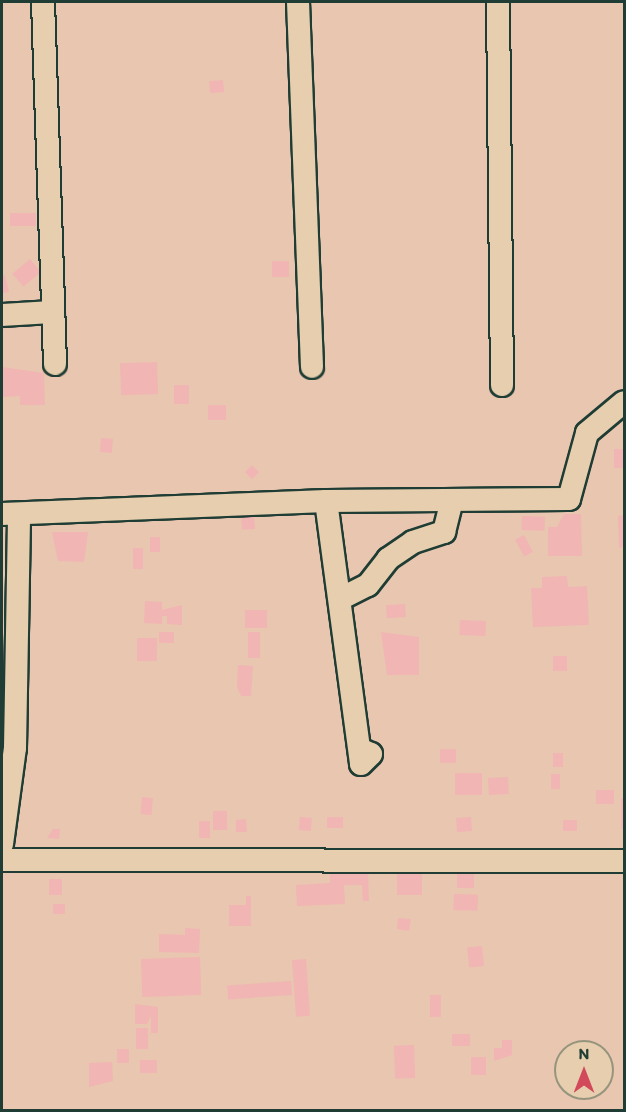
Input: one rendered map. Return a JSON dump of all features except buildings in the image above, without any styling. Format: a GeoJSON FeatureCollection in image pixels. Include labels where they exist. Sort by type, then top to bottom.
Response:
{"type":"FeatureCollection","features":[{"type":"Feature","properties":{"kind":"street"},"geometry":{"type":"LineString","coordinates":[[43,2],[55,364]]}},
{"type":"Feature","properties":{"kind":"street"},"geometry":{"type":"LineString","coordinates":[[298,2],[312,367]]}},
{"type":"Feature","properties":{"kind":"street"},"geometry":{"type":"LineString","coordinates":[[498,2],[502,385]]}},
{"type":"Feature","properties":{"kind":"street"},"geometry":{"type":"LineString","coordinates":[[2,315],[53,312]]}},
{"type":"Feature","properties":{"kind":"street"},"geometry":{"type":"LineString","coordinates":[[2,844],[15,748],[10,515],[326,501],[569,499],[587,433],[624,402]]}},
{"type":"Feature","properties":{"kind":"street"},"geometry":{"type":"LineString","coordinates":[[340,599],[368,585],[405,548],[444,532],[452,500]]}},
{"type":"Feature","properties":{"kind":"street"},"geometry":{"type":"LineString","coordinates":[[326,501],[362,750]]}},
{"type":"Feature","properties":{"kind":"street"},"geometry":{"type":"LineString","coordinates":[[2,860],[624,861]]}}]}
